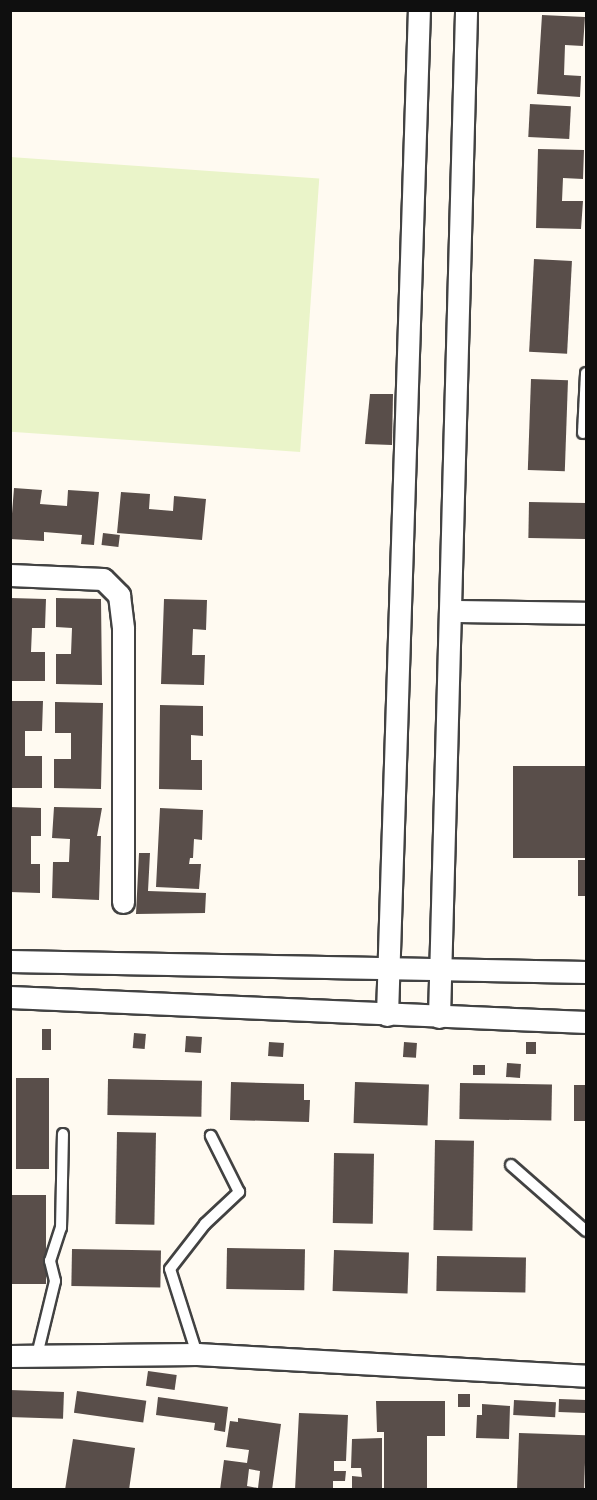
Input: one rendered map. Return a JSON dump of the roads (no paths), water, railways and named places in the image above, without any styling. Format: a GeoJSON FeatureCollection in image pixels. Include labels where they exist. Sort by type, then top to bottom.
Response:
{"type":"FeatureCollection","features":[{"type":"Feature","properties":{"kind":"street"},"geometry":{"type":"LineString","coordinates":[[387,1015],[419,10]]}},
{"type":"Feature","properties":{"kind":"street"},"geometry":{"type":"LineString","coordinates":[[439,1017],[438,968],[466,10]]}},
{"type":"Feature","properties":{"kind":"street"},"geometry":{"type":"LineString","coordinates":[[10,575],[103,579],[118,595],[123,628],[123,902]]}},
{"type":"Feature","properties":{"kind":"street"},"geometry":{"type":"LineString","coordinates":[[450,611],[586,613]]}},
{"type":"Feature","properties":{"kind":"street"},"geometry":{"type":"LineString","coordinates":[[10,961],[586,972]]}},
{"type":"Feature","properties":{"kind":"street"},"geometry":{"type":"LineString","coordinates":[[10,997],[586,1022]]}},
{"type":"Feature","properties":{"kind":"street"},"geometry":{"type":"LineString","coordinates":[[10,1356],[197,1354],[586,1376]]}},
{"type":"Feature","properties":{"kind":"lane"},"geometry":{"type":"LineString","coordinates":[[583,433],[586,374]]}},
{"type":"Feature","properties":{"kind":"lane"},"geometry":{"type":"LineString","coordinates":[[38,1355],[55,1281],[50,1261],[61,1228],[63,1134]]}},
{"type":"Feature","properties":{"kind":"lane"},"geometry":{"type":"LineString","coordinates":[[197,1354],[170,1269],[205,1224],[239,1192],[211,1136]]}},
{"type":"Feature","properties":{"kind":"lane"},"geometry":{"type":"LineString","coordinates":[[511,1165],[586,1231]]}}]}
